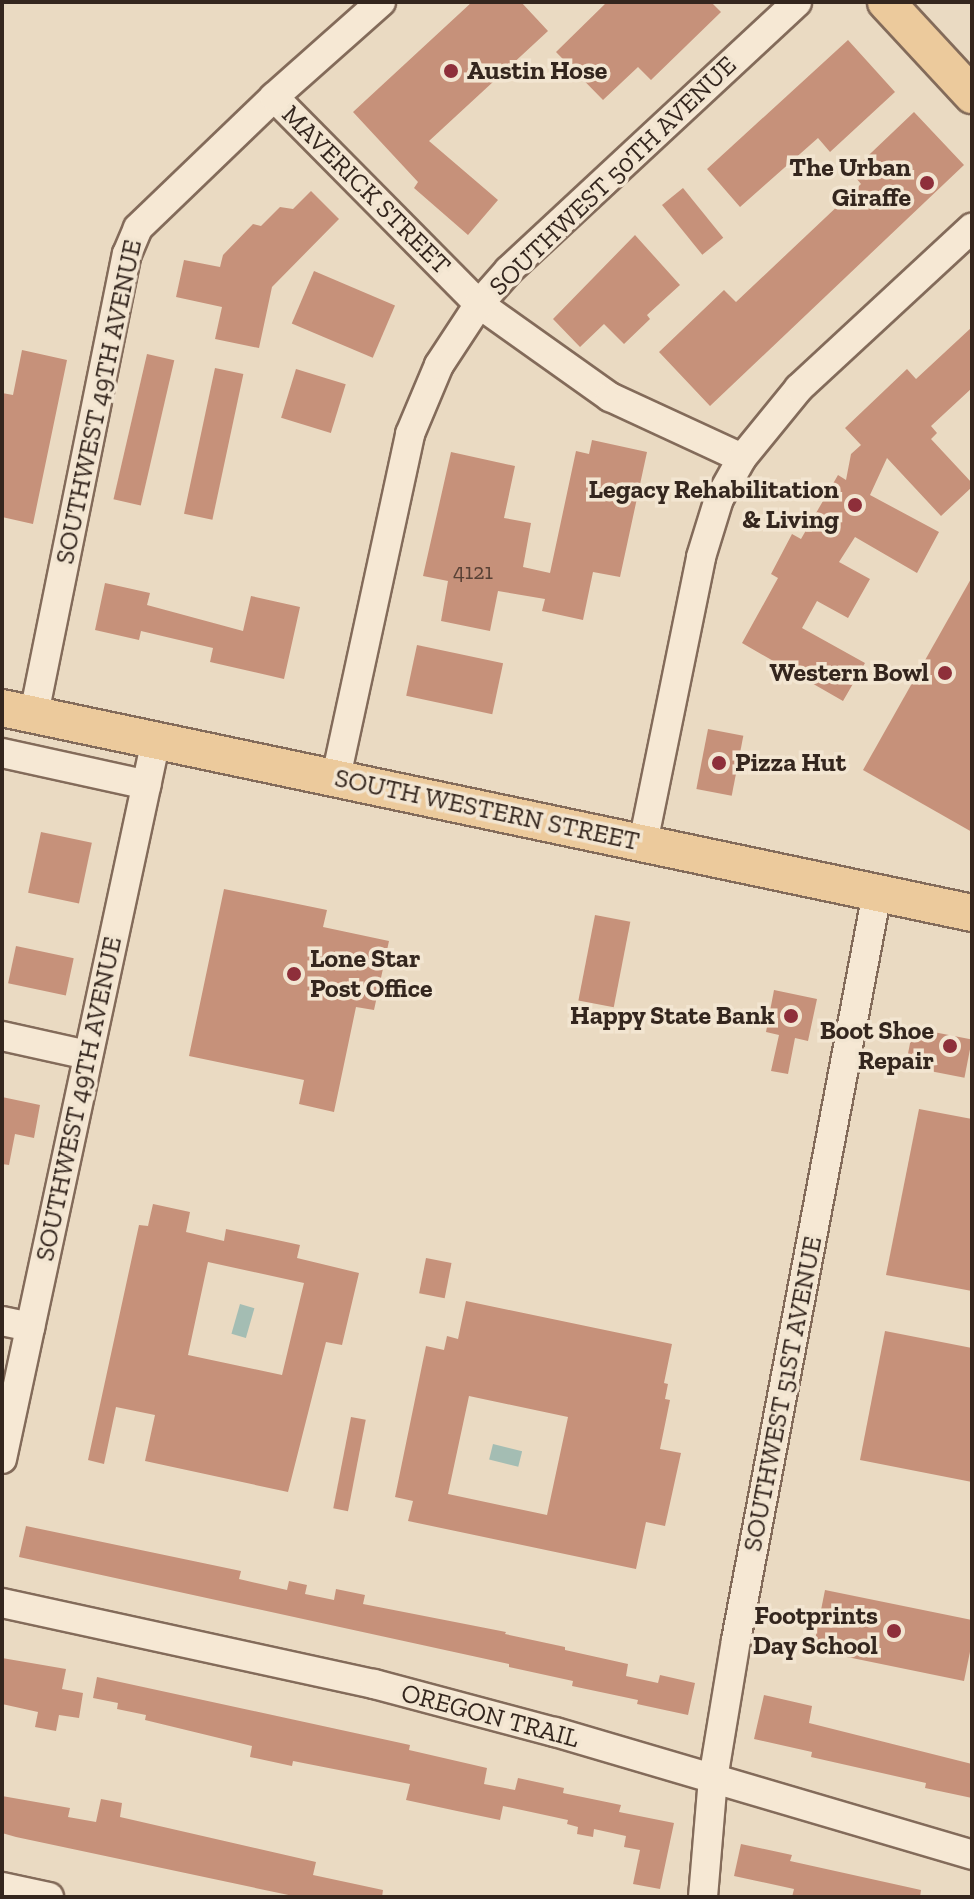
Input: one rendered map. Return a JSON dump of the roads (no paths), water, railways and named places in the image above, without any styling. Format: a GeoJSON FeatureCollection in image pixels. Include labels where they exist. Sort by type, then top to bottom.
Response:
{"type":"FeatureCollection","features":[{"type":"Feature","properties":{"kind":"main road"},"geometry":{"type":"LineString","coordinates":[[886,2],[972,95]]}},
{"type":"Feature","properties":{"kind":"main road","name":"SOUTH WESTERN STREET"},"geometry":{"type":"LineString","coordinates":[[18,711],[972,913]]}},
{"type":"Feature","properties":{"kind":"street","name":"SOUTHWEST 49TH AVENUE"},"geometry":{"type":"LineString","coordinates":[[18,711],[127,254],[138,228],[152,210],[381,2]]}},
{"type":"Feature","properties":{"kind":"street","name":"SOUTHWEST 50TH AVENUE"},"geometry":{"type":"LineString","coordinates":[[336,777],[410,434],[439,365],[479,304],[509,270],[797,2]]}},
{"type":"Feature","properties":{"kind":"street","name":"MAVERICK STREET"},"geometry":{"type":"LineString","coordinates":[[274,97],[479,304],[610,397],[742,458]]}},
{"type":"Feature","properties":{"kind":"street"},"geometry":{"type":"LineString","coordinates":[[643,843],[701,557],[719,499],[742,458],[799,388],[972,228]]}},
{"type":"Feature","properties":{"kind":"street"},"geometry":{"type":"LineString","coordinates":[[68,767],[77,723]]}},
{"type":"Feature","properties":{"kind":"street","name":"SOUTHWEST 49TH AVENUE"},"geometry":{"type":"LineString","coordinates":[[2,1459],[156,740]]}},
{"type":"Feature","properties":{"kind":"street"},"geometry":{"type":"LineString","coordinates":[[2,753],[147,785]]}},
{"type":"Feature","properties":{"kind":"street","name":"SOUTHWEST 51ST AVENUE"},"geometry":{"type":"LineString","coordinates":[[703,1897],[713,1779],[877,893]]}},
{"type":"Feature","properties":{"kind":"street"},"geometry":{"type":"LineString","coordinates":[[2,1036],[88,1055]]}},
{"type":"Feature","properties":{"kind":"street"},"geometry":{"type":"LineString","coordinates":[[2,1321],[30,1327]]}},
{"type":"Feature","properties":{"kind":"street","name":"OREGON TRAIL"},"geometry":{"type":"LineString","coordinates":[[2,1603],[374,1684],[972,1855]]}},
{"type":"Feature","properties":{"kind":"street"},"geometry":{"type":"LineString","coordinates":[[2,1887],[49,1897]]}},
{"type":"Feature","properties":{"kind":"place","name":"Austin Hose"},"geometry":{"type":"Point","coordinates":[451,71]}},
{"type":"Feature","properties":{"kind":"place","name":"The Urban Giraffe"},"geometry":{"type":"Point","coordinates":[927,183]}},
{"type":"Feature","properties":{"kind":"place","name":"Legacy Rehabilitation & Living"},"geometry":{"type":"Point","coordinates":[855,505]}},
{"type":"Feature","properties":{"kind":"place","name":"Western Bowl"},"geometry":{"type":"Point","coordinates":[945,673]}},
{"type":"Feature","properties":{"kind":"place","name":"Pizza Hut"},"geometry":{"type":"Point","coordinates":[719,763]}},
{"type":"Feature","properties":{"kind":"place","name":"Lone Star Post Office"},"geometry":{"type":"Point","coordinates":[294,974]}},
{"type":"Feature","properties":{"kind":"place","name":"Happy State Bank"},"geometry":{"type":"Point","coordinates":[791,1016]}},
{"type":"Feature","properties":{"kind":"place","name":"Boot Shoe Repair"},"geometry":{"type":"Point","coordinates":[950,1046]}},
{"type":"Feature","properties":{"kind":"place","name":"Footprints Day School"},"geometry":{"type":"Point","coordinates":[894,1631]}}]}
